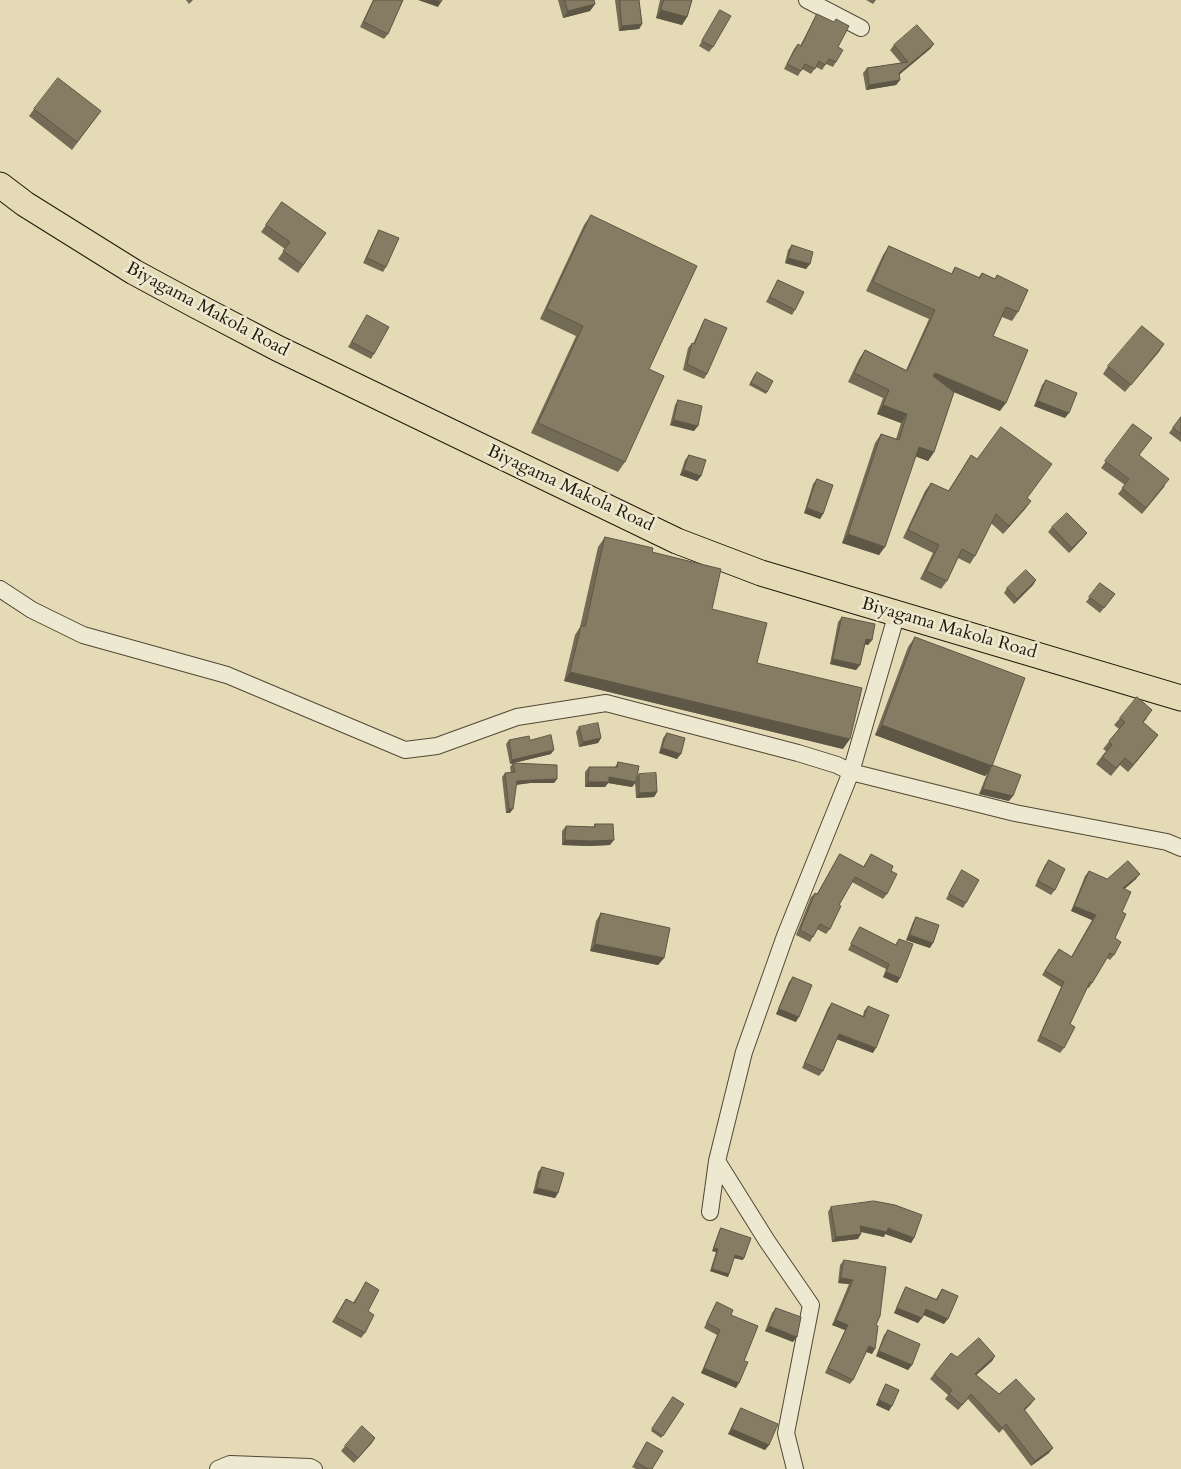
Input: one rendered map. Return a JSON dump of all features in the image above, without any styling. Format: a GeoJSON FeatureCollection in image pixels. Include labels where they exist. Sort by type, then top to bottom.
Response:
{"type":"FeatureCollection","features":[{"type":"Feature","properties":{"kind":"main road","name":"Biyagama Makola Road"},"geometry":{"type":"LineString","coordinates":[[0,185],[25,204],[134,272],[196,305],[295,356],[677,541],[760,574],[1181,698]]}},
{"type":"Feature","properties":{"kind":"street"},"geometry":{"type":"LineString","coordinates":[[807,0],[861,28]]}},
{"type":"Feature","properties":{"kind":"street"},"geometry":{"type":"LineString","coordinates":[[0,589],[32,610],[83,635],[227,674],[405,750],[437,746],[517,717],[606,703],[798,753],[838,765],[850,772],[1015,813],[1168,842],[1181,848]]}},
{"type":"Feature","properties":{"kind":"street"},"geometry":{"type":"LineString","coordinates":[[710,1212],[717,1161],[744,1052],[785,936],[850,772],[897,613]]}},
{"type":"Feature","properties":{"kind":"street"},"geometry":{"type":"LineString","coordinates":[[717,1161],[767,1241],[811,1305],[786,1433],[795,1469]]}},
{"type":"Feature","properties":{"kind":"street"},"geometry":{"type":"LineString","coordinates":[[218,1469],[230,1464],[310,1467],[314,1469]]}},
{"type":"Feature","properties":{"kind":"building"},"geometry":{"type":"Polygon","coordinates":[[[374,0],[403,0],[388,34],[364,22],[374,0]]]}},
{"type":"Feature","properties":{"kind":"building"},"geometry":{"type":"Polygon","coordinates":[[[565,0],[594,0],[595,4],[568,11],[565,0]]]}},
{"type":"Feature","properties":{"kind":"building"},"geometry":{"type":"Polygon","coordinates":[[[620,0],[639,0],[642,24],[622,26],[620,0]]]}},
{"type":"Feature","properties":{"kind":"building"},"geometry":{"type":"Polygon","coordinates":[[[664,0],[692,0],[687,17],[661,10],[664,0]]]}},
{"type":"Feature","properties":{"kind":"building"},"geometry":{"type":"Polygon","coordinates":[[[720,10],[731,16],[713,47],[702,41],[720,10]]]}},
{"type":"Feature","properties":{"kind":"building"},"geometry":{"type":"Polygon","coordinates":[[[817,14],[834,22],[836,19],[849,26],[838,47],[843,50],[836,62],[829,59],[825,65],[819,61],[815,69],[805,64],[801,71],[787,64],[798,44],[801,46],[817,14]]]}},
{"type":"Feature","properties":{"kind":"building"},"geometry":{"type":"Polygon","coordinates":[[[917,25],[934,44],[899,73],[900,80],[869,85],[867,68],[908,62],[894,45],[917,25]]]}},
{"type":"Feature","properties":{"kind":"building"},"geometry":{"type":"Polygon","coordinates":[[[58,78],[101,111],[77,142],[34,109],[58,78]]]}},
{"type":"Feature","properties":{"kind":"building"},"geometry":{"type":"Polygon","coordinates":[[[282,202],[326,233],[303,265],[283,251],[290,242],[266,225],[282,202]]]}},
{"type":"Feature","properties":{"kind":"building"},"geometry":{"type":"Polygon","coordinates":[[[591,215],[697,266],[649,369],[664,376],[625,462],[538,423],[583,326],[547,309],[591,215]]]}},
{"type":"Feature","properties":{"kind":"building"},"geometry":{"type":"Polygon","coordinates":[[[379,230],[399,238],[386,267],[367,258],[379,230]]]}},
{"type":"Feature","properties":{"kind":"building"},"geometry":{"type":"Polygon","coordinates":[[[792,245],[813,252],[810,264],[788,258],[792,245]]]}},
{"type":"Feature","properties":{"kind":"building"},"geometry":{"type":"Polygon","coordinates":[[[889,246],[952,274],[955,267],[980,278],[982,273],[995,279],[997,275],[1028,290],[1018,312],[1006,307],[993,336],[1028,350],[1006,403],[935,373],[933,376],[954,392],[934,452],[919,447],[885,547],[848,534],[881,434],[899,440],[907,414],[883,405],[889,390],[854,373],[865,350],[907,371],[935,310],[873,282],[889,246]]]}},
{"type":"Feature","properties":{"kind":"building"},"geometry":{"type":"Polygon","coordinates":[[[778,280],[804,292],[795,310],[770,297],[778,280]]]}},
{"type":"Feature","properties":{"kind":"building"},"geometry":{"type":"Polygon","coordinates":[[[367,315],[389,327],[374,354],[352,342],[367,315]]]}},
{"type":"Feature","properties":{"kind":"building"},"geometry":{"type":"Polygon","coordinates":[[[705,319],[727,328],[707,374],[687,364],[692,343],[694,344],[705,319]]]}},
{"type":"Feature","properties":{"kind":"building"},"geometry":{"type":"Polygon","coordinates":[[[1142,326],[1164,344],[1131,385],[1108,366],[1142,326]]]}},
{"type":"Feature","properties":{"kind":"building"},"geometry":{"type":"Polygon","coordinates":[[[757,372],[773,381],[767,392],[751,383],[757,372]]]}},
{"type":"Feature","properties":{"kind":"building"},"geometry":{"type":"Polygon","coordinates":[[[1046,380],[1077,393],[1069,413],[1038,401],[1046,380]]]}},
{"type":"Feature","properties":{"kind":"building"},"geometry":{"type":"Polygon","coordinates":[[[678,400],[702,406],[698,426],[674,420],[678,400]]]}},
{"type":"Feature","properties":{"kind":"building"},"geometry":{"type":"Polygon","coordinates":[[[1181,417],[1181,434],[1173,428],[1181,417]]]}},
{"type":"Feature","properties":{"kind":"building"},"geometry":{"type":"Polygon","coordinates":[[[1133,424],[1152,438],[1139,455],[1169,479],[1146,508],[1122,488],[1129,479],[1105,461],[1133,424]]]}},
{"type":"Feature","properties":{"kind":"building"},"geometry":{"type":"Polygon","coordinates":[[[1001,427],[1052,464],[1027,498],[1031,501],[1009,526],[996,514],[975,556],[962,549],[947,581],[926,571],[939,545],[908,530],[931,483],[949,491],[971,455],[977,459],[1001,427]]]}},
{"type":"Feature","properties":{"kind":"building"},"geometry":{"type":"Polygon","coordinates":[[[689,455],[706,460],[701,476],[684,470],[689,455]]]}},
{"type":"Feature","properties":{"kind":"building"},"geometry":{"type":"Polygon","coordinates":[[[817,479],[833,485],[823,514],[807,508],[817,479]]]}},
{"type":"Feature","properties":{"kind":"building"},"geometry":{"type":"Polygon","coordinates":[[[1067,513],[1087,533],[1072,548],[1052,527],[1067,513]]]}},
{"type":"Feature","properties":{"kind":"building"},"geometry":{"type":"Polygon","coordinates":[[[605,537],[653,548],[652,552],[721,569],[712,609],[767,623],[757,663],[862,688],[850,739],[570,672],[581,626],[585,626],[605,537]]]}},
{"type":"Feature","properties":{"kind":"building"},"geometry":{"type":"Polygon","coordinates":[[[1026,570],[1036,580],[1017,599],[1007,588],[1026,570]]]}},
{"type":"Feature","properties":{"kind":"building"},"geometry":{"type":"Polygon","coordinates":[[[1100,583],[1115,594],[1104,608],[1089,597],[1100,583]]]}},
{"type":"Feature","properties":{"kind":"building"},"geometry":{"type":"Polygon","coordinates":[[[842,617],[875,624],[872,640],[866,639],[860,665],[833,659],[842,617]]]}},
{"type":"Feature","properties":{"kind":"building"},"geometry":{"type":"Polygon","coordinates":[[[915,637],[1025,678],[992,766],[882,725],[915,637]]]}},
{"type":"Feature","properties":{"kind":"building"},"geometry":{"type":"Polygon","coordinates":[[[1137,697],[1152,710],[1143,722],[1158,735],[1133,765],[1125,758],[1116,768],[1102,757],[1112,745],[1109,741],[1125,722],[1120,718],[1137,697]]]}},
{"type":"Feature","properties":{"kind":"building"},"geometry":{"type":"Polygon","coordinates":[[[598,723],[601,738],[583,742],[579,727],[598,723]]]}},
{"type":"Feature","properties":{"kind":"building"},"geometry":{"type":"Polygon","coordinates":[[[667,733],[685,738],[681,754],[662,748],[667,733]]]}},
{"type":"Feature","properties":{"kind":"building"},"geometry":{"type":"Polygon","coordinates":[[[551,735],[554,750],[512,760],[509,740],[529,736],[530,740],[551,735]]]}},
{"type":"Feature","properties":{"kind":"building"},"geometry":{"type":"Polygon","coordinates":[[[618,762],[639,766],[636,782],[609,777],[609,782],[588,782],[589,767],[617,767],[618,762]]]}},
{"type":"Feature","properties":{"kind":"building"},"geometry":{"type":"Polygon","coordinates":[[[513,763],[557,765],[557,779],[517,781],[513,809],[509,809],[505,773],[515,772],[513,763]]]}},
{"type":"Feature","properties":{"kind":"building"},"geometry":{"type":"Polygon","coordinates":[[[992,765],[1021,775],[1013,796],[983,789],[992,765]]]}},
{"type":"Feature","properties":{"kind":"building"},"geometry":{"type":"Polygon","coordinates":[[[656,773],[657,792],[639,793],[639,774],[656,773]]]}},
{"type":"Feature","properties":{"kind":"building"},"geometry":{"type":"Polygon","coordinates":[[[595,824],[613,824],[614,840],[565,840],[566,826],[595,827],[595,824]]]}},
{"type":"Feature","properties":{"kind":"building"},"geometry":{"type":"Polygon","coordinates":[[[840,854],[864,867],[871,854],[893,866],[891,871],[897,874],[887,894],[855,877],[839,905],[841,906],[830,929],[820,924],[813,937],[800,930],[815,893],[817,894],[840,854]]]}},
{"type":"Feature","properties":{"kind":"building"},"geometry":{"type":"Polygon","coordinates":[[[1049,860],[1065,869],[1055,890],[1038,881],[1049,860]]]}},
{"type":"Feature","properties":{"kind":"building"},"geometry":{"type":"Polygon","coordinates":[[[1128,861],[1140,874],[1123,888],[1131,892],[1122,912],[1126,914],[1115,938],[1121,942],[1114,955],[1110,953],[1092,983],[1090,982],[1070,1024],[1075,1027],[1064,1048],[1040,1036],[1064,982],[1045,971],[1059,949],[1072,957],[1096,915],[1074,906],[1089,871],[1107,879],[1128,861]]]}},
{"type":"Feature","properties":{"kind":"building"},"geometry":{"type":"Polygon","coordinates":[[[962,870],[979,880],[966,903],[949,894],[962,870]]]}},
{"type":"Feature","properties":{"kind":"building"},"geometry":{"type":"Polygon","coordinates":[[[601,913],[670,928],[664,958],[595,944],[601,913]]]}},
{"type":"Feature","properties":{"kind":"building"},"geometry":{"type":"Polygon","coordinates":[[[916,917],[939,925],[933,943],[910,935],[916,917]]]}},
{"type":"Feature","properties":{"kind":"building"},"geometry":{"type":"Polygon","coordinates":[[[860,927],[896,945],[899,939],[913,944],[900,978],[886,972],[889,964],[851,944],[860,927]]]}},
{"type":"Feature","properties":{"kind":"building"},"geometry":{"type":"Polygon","coordinates":[[[793,977],[812,985],[799,1017],[779,1009],[793,977]]]}},
{"type":"Feature","properties":{"kind":"building"},"geometry":{"type":"Polygon","coordinates":[[[832,1003],[864,1017],[868,1006],[889,1015],[876,1048],[839,1034],[823,1071],[805,1063],[832,1003]]]}},
{"type":"Feature","properties":{"kind":"building"},"geometry":{"type":"Polygon","coordinates":[[[542,1167],[564,1173],[558,1193],[537,1188],[542,1167]]]}},
{"type":"Feature","properties":{"kind":"building"},"geometry":{"type":"Polygon","coordinates":[[[874,1201],[895,1205],[922,1215],[914,1238],[888,1228],[887,1232],[860,1226],[861,1234],[836,1237],[831,1207],[874,1201]]]}},
{"type":"Feature","properties":{"kind":"building"},"geometry":{"type":"Polygon","coordinates":[[[721,1228],[751,1238],[744,1258],[735,1255],[729,1274],[712,1269],[718,1249],[714,1248],[721,1228]]]}},
{"type":"Feature","properties":{"kind":"building"},"geometry":{"type":"Polygon","coordinates":[[[844,1260],[886,1267],[880,1316],[876,1325],[878,1326],[875,1349],[869,1346],[853,1380],[828,1368],[848,1325],[836,1320],[853,1280],[841,1278],[844,1260]]]}},
{"type":"Feature","properties":{"kind":"building"},"geometry":{"type":"Polygon","coordinates":[[[366,1282],[379,1290],[368,1311],[374,1315],[365,1333],[336,1317],[346,1299],[354,1303],[366,1282]]]}},
{"type":"Feature","properties":{"kind":"building"},"geometry":{"type":"Polygon","coordinates":[[[906,1287],[937,1300],[942,1289],[958,1296],[948,1319],[926,1309],[922,1318],[897,1308],[906,1287]]]}},
{"type":"Feature","properties":{"kind":"building"},"geometry":{"type":"Polygon","coordinates":[[[717,1302],[733,1310],[731,1315],[758,1326],[744,1361],[748,1362],[739,1383],[704,1368],[720,1330],[707,1323],[717,1302]]]}},
{"type":"Feature","properties":{"kind":"building"},"geometry":{"type":"Polygon","coordinates":[[[776,1308],[801,1317],[797,1337],[769,1326],[776,1308]]]}},
{"type":"Feature","properties":{"kind":"building"},"geometry":{"type":"Polygon","coordinates":[[[888,1330],[920,1344],[912,1365],[879,1351],[888,1330]]]}},
{"type":"Feature","properties":{"kind":"building"},"geometry":{"type":"Polygon","coordinates":[[[979,1338],[995,1356],[975,1374],[999,1394],[1016,1379],[1035,1399],[1024,1409],[1053,1448],[1035,1461],[1006,1424],[1002,1428],[971,1394],[962,1405],[949,1394],[952,1390],[934,1374],[951,1353],[957,1357],[979,1338]]]}},
{"type":"Feature","properties":{"kind":"building"},"geometry":{"type":"Polygon","coordinates":[[[886,1384],[899,1390],[892,1406],[879,1400],[886,1384]]]}},
{"type":"Feature","properties":{"kind":"building"},"geometry":{"type":"Polygon","coordinates":[[[673,1397],[684,1404],[663,1436],[652,1429],[673,1397]]]}},
{"type":"Feature","properties":{"kind":"building"},"geometry":{"type":"Polygon","coordinates":[[[741,1408],[778,1424],[769,1445],[732,1429],[741,1408]]]}},
{"type":"Feature","properties":{"kind":"building"},"geometry":{"type":"Polygon","coordinates":[[[362,1426],[375,1438],[358,1458],[345,1446],[362,1426]]]}},
{"type":"Feature","properties":{"kind":"building"},"geometry":{"type":"Polygon","coordinates":[[[647,1442],[663,1451],[652,1469],[648,1469],[636,1462],[647,1442]]]}}]}
